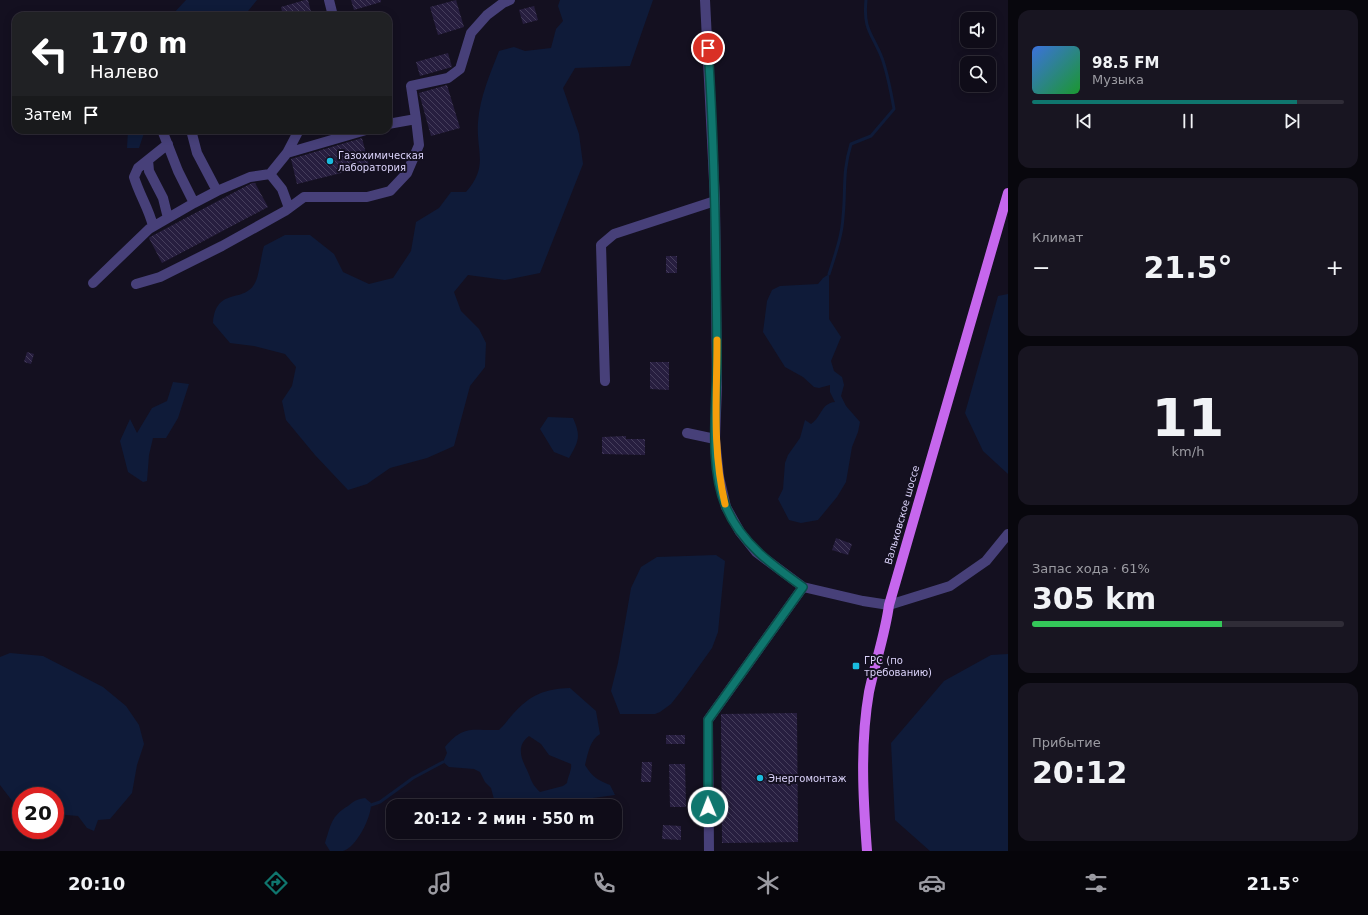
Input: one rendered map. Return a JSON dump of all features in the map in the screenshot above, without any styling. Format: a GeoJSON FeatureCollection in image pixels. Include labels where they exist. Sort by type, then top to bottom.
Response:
{"type":"FeatureCollection","features":[{"type":"Feature","properties":{"kind":"main road","name":"Вальковское шоссе"},"geometry":{"type":"LineString","coordinates":[[867,851],[864,810],[864,738],[869,693],[886,625],[889,605],[1008,193]]}},
{"type":"Feature","properties":{"kind":"lane"},"geometry":{"type":"LineString","coordinates":[[330,0],[332,12]]}},
{"type":"Feature","properties":{"kind":"lane"},"geometry":{"type":"LineString","coordinates":[[136,284],[160,277],[222,246],[289,208],[304,196],[367,198],[390,191],[407,173],[419,145],[410,86],[448,78],[460,69],[470,32],[486,15],[502,3],[510,0]]}},
{"type":"Feature","properties":{"kind":"lane"},"geometry":{"type":"LineString","coordinates":[[706,0],[715,201],[717,387],[715,438],[719,477],[726,507],[740,532],[756,552],[803,587],[863,601],[889,605],[950,586],[986,561],[1008,534]]}},
{"type":"Feature","properties":{"kind":"lane"},"geometry":{"type":"LineString","coordinates":[[392,123],[416,120]]}},
{"type":"Feature","properties":{"kind":"lane"},"geometry":{"type":"LineString","coordinates":[[164,134],[178,171],[194,203]]}},
{"type":"Feature","properties":{"kind":"lane"},"geometry":{"type":"LineString","coordinates":[[192,134],[197,153],[217,191]]}},
{"type":"Feature","properties":{"kind":"lane"},"geometry":{"type":"LineString","coordinates":[[93,283],[153,226],[217,191],[250,177],[270,174],[287,153],[297,134]]}},
{"type":"Feature","properties":{"kind":"lane"},"geometry":{"type":"LineString","coordinates":[[287,153],[352,134]]}},
{"type":"Feature","properties":{"kind":"lane"},"geometry":{"type":"LineString","coordinates":[[153,226],[150,212],[134,177],[138,168],[168,144]]}},
{"type":"Feature","properties":{"kind":"lane"},"geometry":{"type":"LineString","coordinates":[[148,160],[149,171],[163,198],[168,218]]}},
{"type":"Feature","properties":{"kind":"lane"},"geometry":{"type":"LineString","coordinates":[[270,174],[282,190],[289,208]]}},
{"type":"Feature","properties":{"kind":"lane"},"geometry":{"type":"LineString","coordinates":[[605,381],[601,245],[614,234],[715,201]]}},
{"type":"Feature","properties":{"kind":"lane"},"geometry":{"type":"LineString","coordinates":[[687,432],[715,438]]}},
{"type":"Feature","properties":{"kind":"lane"},"geometry":{"type":"LineString","coordinates":[[709,851],[708,720],[803,587]]}},
{"type":"Feature","properties":{"kind":"water"},"geometry":{"type":"Polygon","coordinates":[[[186,0],[257,0],[247,12],[175,12],[186,0]]]}},
{"type":"Feature","properties":{"kind":"water"},"geometry":{"type":"Polygon","coordinates":[[[560,0],[653,0],[630,66],[575,68],[563,88],[579,134],[583,164],[540,273],[505,280],[468,275],[454,292],[461,311],[479,329],[486,343],[485,367],[470,386],[454,446],[427,458],[390,468],[367,484],[348,490],[315,455],[286,420],[282,401],[292,386],[296,367],[285,354],[254,346],[230,343],[213,323],[215,312],[219,304],[225,300],[244,293],[250,289],[255,283],[259,271],[264,246],[285,235],[310,235],[334,254],[343,272],[369,284],[393,278],[411,251],[416,222],[439,208],[451,192],[466,192],[473,183],[477,174],[480,158],[478,133],[479,113],[486,86],[499,51],[514,47],[525,51],[551,48],[556,29],[563,21],[558,6],[560,0]]]}},
{"type":"Feature","properties":{"kind":"water"},"geometry":{"type":"Polygon","coordinates":[[[128,134],[144,134],[139,148],[127,148],[128,134]]]}},
{"type":"Feature","properties":{"kind":"water"},"geometry":{"type":"Polygon","coordinates":[[[829,274],[829,319],[841,337],[831,361],[834,371],[842,377],[844,385],[841,396],[846,406],[860,422],[852,447],[846,482],[837,497],[818,520],[801,523],[789,520],[778,499],[783,489],[785,463],[788,455],[800,438],[805,420],[811,424],[827,405],[835,402],[830,392],[830,385],[819,388],[814,387],[803,377],[785,367],[763,332],[767,301],[772,290],[780,286],[818,284],[829,274]]]}},
{"type":"Feature","properties":{"kind":"water"},"geometry":{"type":"Polygon","coordinates":[[[1008,294],[1008,474],[983,451],[965,413],[998,296],[1008,294]]]}},
{"type":"Feature","properties":{"kind":"water"},"geometry":{"type":"Polygon","coordinates":[[[173,382],[189,384],[178,418],[166,438],[153,438],[149,455],[147,481],[143,482],[128,472],[120,441],[130,419],[137,433],[152,408],[167,401],[173,382]]]}},
{"type":"Feature","properties":{"kind":"water"},"geometry":{"type":"Polygon","coordinates":[[[548,417],[573,418],[577,429],[578,438],[569,458],[554,452],[540,429],[548,417]]]}},
{"type":"Feature","properties":{"kind":"water"},"geometry":{"type":"Polygon","coordinates":[[[716,555],[725,561],[718,632],[712,648],[671,704],[660,712],[655,714],[620,714],[611,691],[618,663],[631,588],[641,567],[657,557],[716,555]]]}},
{"type":"Feature","properties":{"kind":"water"},"geometry":{"type":"Polygon","coordinates":[[[10,653],[43,656],[103,687],[126,706],[139,725],[144,744],[137,765],[132,793],[110,819],[98,820],[94,831],[87,828],[78,816],[64,815],[64,787],[12,787],[12,801],[0,785],[0,657],[10,653]]]}},
{"type":"Feature","properties":{"kind":"water"},"geometry":{"type":"Polygon","coordinates":[[[1008,654],[1008,851],[930,851],[895,820],[891,743],[944,681],[991,655],[1008,654]]]}},
{"type":"Feature","properties":{"kind":"water"},"geometry":{"type":"Polygon","coordinates":[[[570,688],[596,711],[600,734],[592,743],[585,765],[596,778],[610,785],[615,795],[585,799],[494,799],[491,788],[485,782],[480,772],[474,769],[449,767],[443,762],[447,753],[445,747],[458,735],[469,730],[499,730],[520,707],[532,697],[546,691],[570,688]],[[529,736],[522,744],[521,752],[523,761],[532,782],[540,792],[563,786],[567,783],[570,771],[571,764],[549,755],[541,744],[529,736]]]}},
{"type":"Feature","properties":{"kind":"water"},"geometry":{"type":"Polygon","coordinates":[[[365,798],[371,803],[371,809],[363,830],[353,844],[348,848],[343,851],[330,851],[325,843],[330,826],[335,817],[338,813],[354,802],[365,798]]]}},
{"type":"Feature","properties":{"kind":"building"},"geometry":{"type":"Polygon","coordinates":[[[308,0],[311,12],[282,12],[281,7],[308,0]]]}},
{"type":"Feature","properties":{"kind":"building"},"geometry":{"type":"Polygon","coordinates":[[[351,0],[381,0],[381,2],[354,10],[351,0]]]}},
{"type":"Feature","properties":{"kind":"building"},"geometry":{"type":"Polygon","coordinates":[[[456,0],[464,27],[438,35],[430,7],[456,0]]]}},
{"type":"Feature","properties":{"kind":"building"},"geometry":{"type":"Polygon","coordinates":[[[534,6],[538,20],[523,24],[519,10],[534,6]]]}},
{"type":"Feature","properties":{"kind":"building"},"geometry":{"type":"Polygon","coordinates":[[[448,53],[452,67],[420,76],[416,62],[448,53]]]}},
{"type":"Feature","properties":{"kind":"building"},"geometry":{"type":"Polygon","coordinates":[[[447,85],[460,128],[431,136],[419,93],[447,85]]]}},
{"type":"Feature","properties":{"kind":"building","name":"Газохимическая лаборатория"},"geometry":{"type":"Polygon","coordinates":[[[362,138],[369,166],[297,184],[291,159],[362,138]]]}},
{"type":"Feature","properties":{"kind":"building"},"geometry":{"type":"Polygon","coordinates":[[[252,183],[255,183],[268,207],[162,263],[149,238],[150,237],[252,183]]]}},
{"type":"Feature","properties":{"kind":"building"},"geometry":{"type":"Polygon","coordinates":[[[666,256],[677,256],[677,273],[666,273],[666,256]]]}},
{"type":"Feature","properties":{"kind":"building"},"geometry":{"type":"Polygon","coordinates":[[[27,352],[34,354],[31,364],[24,362],[27,352]]]}},
{"type":"Feature","properties":{"kind":"building"},"geometry":{"type":"Polygon","coordinates":[[[650,362],[669,362],[669,390],[650,389],[650,362]]]}},
{"type":"Feature","properties":{"kind":"building"},"geometry":{"type":"Polygon","coordinates":[[[626,436],[626,439],[645,439],[645,455],[602,454],[602,437],[626,436]]]}},
{"type":"Feature","properties":{"kind":"building"},"geometry":{"type":"Polygon","coordinates":[[[836,538],[852,544],[848,555],[832,550],[836,538]]]}},
{"type":"Feature","properties":{"kind":"building","name":"Энергомонтаж"},"geometry":{"type":"Polygon","coordinates":[[[797,713],[798,842],[722,843],[721,714],[797,713]]]}},
{"type":"Feature","properties":{"kind":"building"},"geometry":{"type":"Polygon","coordinates":[[[666,735],[685,735],[685,744],[666,744],[666,735]]]}},
{"type":"Feature","properties":{"kind":"building"},"geometry":{"type":"Polygon","coordinates":[[[642,762],[652,762],[651,782],[641,782],[642,762]]]}},
{"type":"Feature","properties":{"kind":"building"},"geometry":{"type":"Polygon","coordinates":[[[669,764],[685,764],[686,807],[670,807],[669,764]]]}},
{"type":"Feature","properties":{"kind":"building"},"geometry":{"type":"Polygon","coordinates":[[[663,825],[681,826],[681,840],[662,839],[663,825]]]}},
{"type":"Feature","properties":{"kind":"waterway"},"geometry":{"type":"LineString","coordinates":[[829,274],[841,231],[844,207],[845,172],[851,144],[871,136],[894,109],[884,64],[867,25],[865,10],[866,0]]}},
{"type":"Feature","properties":{"kind":"waterway"},"geometry":{"type":"LineString","coordinates":[[371,805],[380,802],[413,778],[443,762]]}},
{"type":"Feature","properties":{"kind":"slow traffic"},"geometry":{"type":"LineString","coordinates":[[717,340],[715,438],[719,477],[725,504]]}},
{"type":"Feature","properties":{"kind":"place","name":"Газохимическая лаборатория"},"geometry":{"type":"Point","coordinates":[330,161]}},
{"type":"Feature","properties":{"kind":"place","name":"ГРС (по требованию)"},"geometry":{"type":"Point","coordinates":[856,666]}},
{"type":"Feature","properties":{"kind":"place","name":"Энергомонтаж"},"geometry":{"type":"Point","coordinates":[760,778]}},
{"type":"Feature","properties":{"kind":"route"},"geometry":{"type":"LineString","coordinates":[[708,48],[715,201],[717,387],[715,438],[719,477],[726,507],[740,532],[756,552],[803,587],[793,598],[708,720],[708,807]]}}]}
